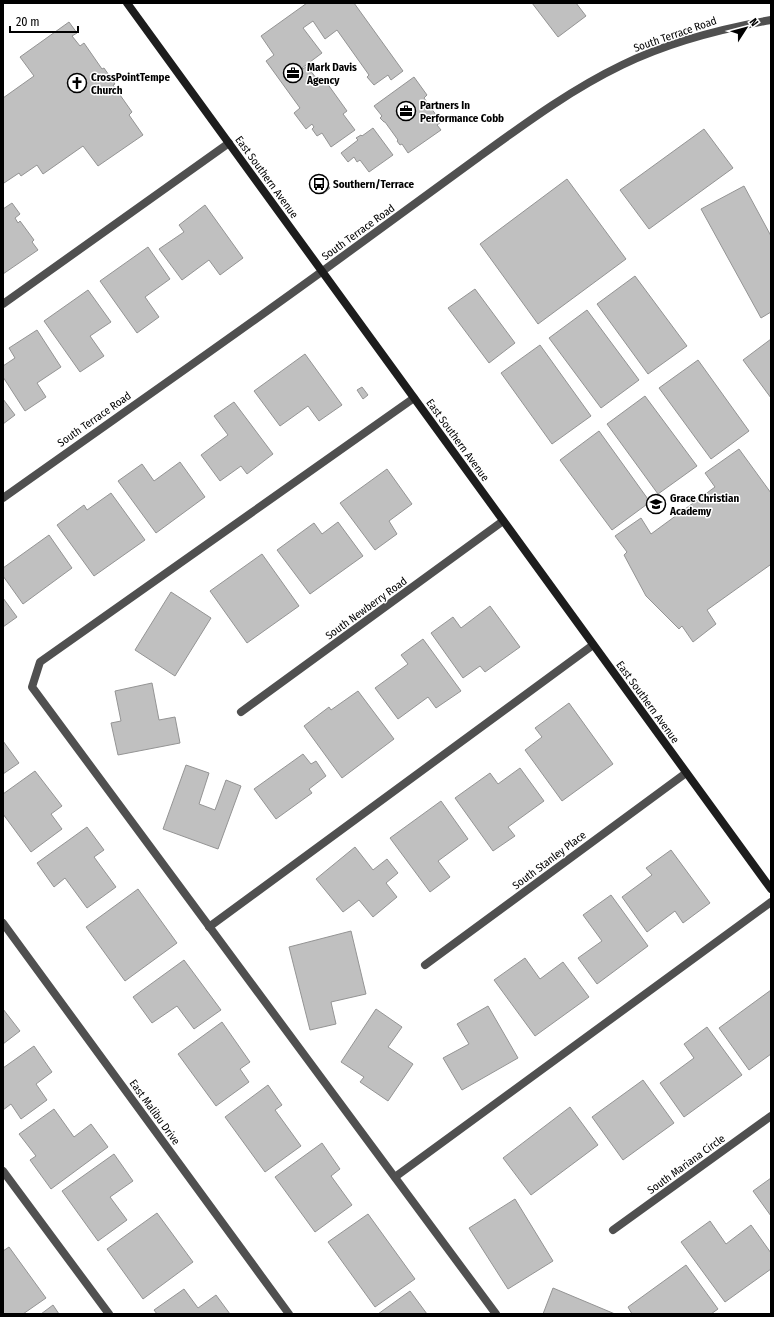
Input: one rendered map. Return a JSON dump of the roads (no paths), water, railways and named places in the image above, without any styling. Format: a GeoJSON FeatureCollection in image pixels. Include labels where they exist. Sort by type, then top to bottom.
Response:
{"type":"FeatureCollection","features":[{"type":"Feature","properties":{"kind":"main road","name":"East Southern Avenue"},"geometry":{"type":"LineString","coordinates":[[127,3],[771,889]]}},
{"type":"Feature","properties":{"kind":"street","name":"South Terrace Road"},"geometry":{"type":"LineString","coordinates":[[3,498],[322,271],[500,142],[586,85],[622,65],[659,49],[737,26],[771,20]]}},
{"type":"Feature","properties":{"kind":"street"},"geometry":{"type":"LineString","coordinates":[[3,304],[229,143]]}},
{"type":"Feature","properties":{"kind":"street"},"geometry":{"type":"LineString","coordinates":[[414,398],[40,662],[32,687],[496,1314]]}},
{"type":"Feature","properties":{"kind":"street","name":"South Newberry Road"},"geometry":{"type":"LineString","coordinates":[[241,712],[503,521]]}},
{"type":"Feature","properties":{"kind":"street"},"geometry":{"type":"LineString","coordinates":[[209,927],[593,645]]}},
{"type":"Feature","properties":{"kind":"street","name":"South Stanley Place"},"geometry":{"type":"LineString","coordinates":[[425,965],[686,773]]}},
{"type":"Feature","properties":{"kind":"street"},"geometry":{"type":"LineString","coordinates":[[395,1177],[771,902]]}},
{"type":"Feature","properties":{"kind":"street","name":"East Malibu Drive"},"geometry":{"type":"LineString","coordinates":[[3,923],[289,1314]]}},
{"type":"Feature","properties":{"kind":"street","name":"South Mariana Circle"},"geometry":{"type":"LineString","coordinates":[[614,1230],[771,1116]]}},
{"type":"Feature","properties":{"kind":"street"},"geometry":{"type":"LineString","coordinates":[[3,1171],[109,1314]]}},
{"type":"Feature","properties":{"kind":"place","name":"Mark Davis Agency"},"geometry":{"type":"Point","coordinates":[293,73]}},
{"type":"Feature","properties":{"kind":"place","name":"CrossPointTempe Church"},"geometry":{"type":"Point","coordinates":[77,83]}},
{"type":"Feature","properties":{"kind":"place","name":"Partners In Performance Cobb"},"geometry":{"type":"Point","coordinates":[406,111]}},
{"type":"Feature","properties":{"kind":"place","name":"Southern/Terrace"},"geometry":{"type":"Point","coordinates":[319,184]}},
{"type":"Feature","properties":{"kind":"place","name":"Grace Christian Academy"},"geometry":{"type":"Point","coordinates":[656,504]}}]}
